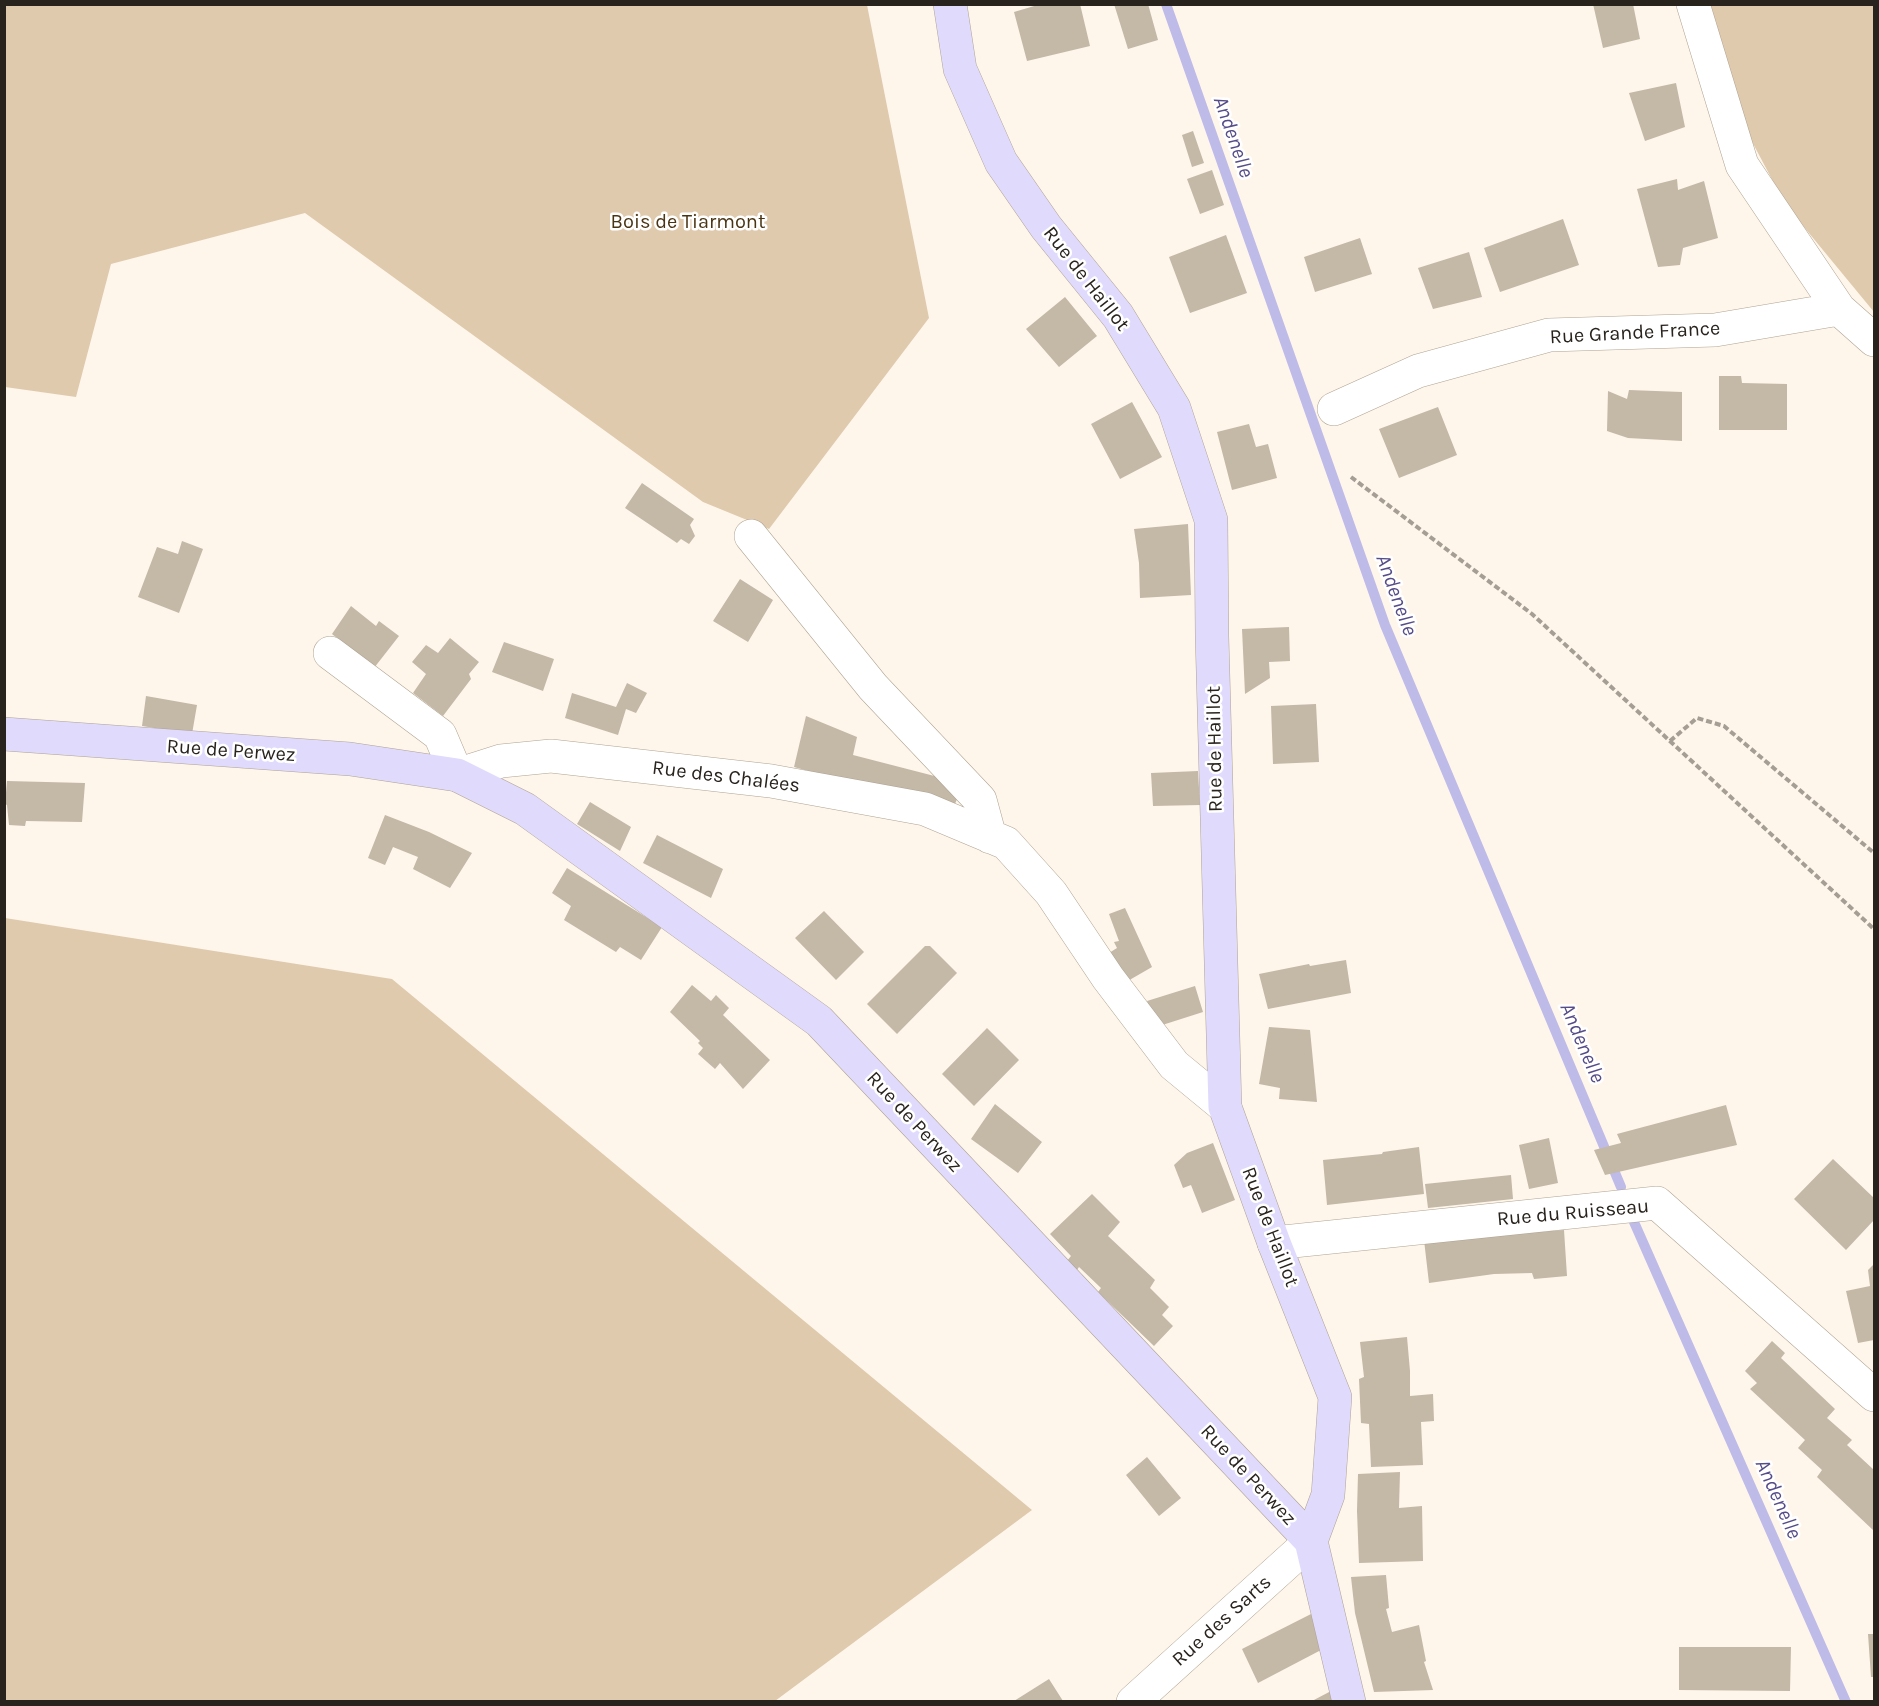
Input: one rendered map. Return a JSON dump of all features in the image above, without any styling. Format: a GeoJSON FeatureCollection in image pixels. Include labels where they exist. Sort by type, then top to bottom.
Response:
{"type":"FeatureCollection","features":[{"type":"Feature","properties":{"kind":"street","name":"Rue de Haillot"},"geometry":{"type":"LineString","coordinates":[[950,4],[960,69],[1001,162],[1046,227],[1118,316],[1174,408],[1211,520],[1225,1107],[1274,1243],[1335,1397],[1328,1495],[1311,1541]]}},
{"type":"Feature","properties":{"kind":"street"},"geometry":{"type":"LineString","coordinates":[[1693,4],[1742,165],[1839,309],[1875,340]]}},
{"type":"Feature","properties":{"kind":"street","name":"Rue Grande France"},"geometry":{"type":"LineString","coordinates":[[1334,409],[1418,370],[1549,335],[1715,330],[1839,309]]}},
{"type":"Feature","properties":{"kind":"street"},"geometry":{"type":"LineString","coordinates":[[751,536],[873,687],[980,800],[990,837]]}},
{"type":"Feature","properties":{"kind":"street"},"geometry":{"type":"LineString","coordinates":[[330,653],[440,735],[457,775]]}},
{"type":"Feature","properties":{"kind":"street","name":"Rue de Perwez"},"geometry":{"type":"LineString","coordinates":[[4,734],[350,759],[457,775],[525,809],[819,1021],[1311,1541]]}},
{"type":"Feature","properties":{"kind":"street","name":"Rue des Chalées"},"geometry":{"type":"LineString","coordinates":[[457,775],[501,761],[551,756],[747,778],[925,808],[1006,843],[1051,893],[1108,978],[1174,1065],[1225,1107]]}},
{"type":"Feature","properties":{"kind":"street","name":"Rue du Ruisseau"},"geometry":{"type":"LineString","coordinates":[[1274,1243],[1657,1203],[1875,1395]]}},
{"type":"Feature","properties":{"kind":"street"},"geometry":{"type":"LineString","coordinates":[[1311,1541],[1349,1701]]}},
{"type":"Feature","properties":{"kind":"street","name":"Rue des Sarts"},"geometry":{"type":"LineString","coordinates":[[1133,1701],[1311,1541]]}},
{"type":"Feature","properties":{"kind":"path"},"geometry":{"type":"LineString","coordinates":[[1351,477],[1532,614],[1875,929]]}},
{"type":"Feature","properties":{"kind":"path"},"geometry":{"type":"LineString","coordinates":[[1670,741],[1697,718],[1724,726],[1875,853]]}},
{"type":"Feature","properties":{"kind":"green space","name":"Bois de Tiarmont"},"geometry":{"type":"Polygon","coordinates":[[[5,5],[867,5],[929,318],[769,529],[703,502],[305,213],[111,264],[76,397],[5,387],[5,5]]]}},
{"type":"Feature","properties":{"kind":"green space"},"geometry":{"type":"Polygon","coordinates":[[[1697,5],[1874,5],[1874,312],[1785,204],[1721,83],[1697,5]]]}},
{"type":"Feature","properties":{"kind":"green space"},"geometry":{"type":"Polygon","coordinates":[[[5,918],[392,979],[1032,1510],[775,1701],[5,1701],[5,918]]]}},
{"type":"Feature","properties":{"kind":"building"},"geometry":{"type":"Polygon","coordinates":[[[1041,4],[1080,4],[1090,46],[1027,61],[1014,12],[1041,4]]]}},
{"type":"Feature","properties":{"kind":"building"},"geometry":{"type":"Polygon","coordinates":[[[1114,4],[1148,4],[1158,40],[1128,49],[1114,4]]]}},
{"type":"Feature","properties":{"kind":"building"},"geometry":{"type":"Polygon","coordinates":[[[1593,4],[1633,4],[1640,39],[1603,48],[1593,4]]]}},
{"type":"Feature","properties":{"kind":"building"},"geometry":{"type":"Polygon","coordinates":[[[1676,83],[1685,127],[1645,141],[1629,93],[1676,83]]]}},
{"type":"Feature","properties":{"kind":"building"},"geometry":{"type":"Polygon","coordinates":[[[1193,131],[1204,163],[1192,167],[1182,135],[1193,131]]]}},
{"type":"Feature","properties":{"kind":"building"},"geometry":{"type":"Polygon","coordinates":[[[1212,170],[1224,205],[1200,214],[1187,179],[1212,170]]]}},
{"type":"Feature","properties":{"kind":"building"},"geometry":{"type":"Polygon","coordinates":[[[1677,179],[1678,190],[1704,181],[1718,238],[1683,248],[1680,265],[1658,267],[1637,189],[1677,179]]]}},
{"type":"Feature","properties":{"kind":"building"},"geometry":{"type":"Polygon","coordinates":[[[1563,219],[1579,265],[1500,292],[1484,248],[1563,219]]]}},
{"type":"Feature","properties":{"kind":"building"},"geometry":{"type":"Polygon","coordinates":[[[1226,235],[1247,293],[1190,313],[1169,257],[1226,235]]]}},
{"type":"Feature","properties":{"kind":"building"},"geometry":{"type":"Polygon","coordinates":[[[1360,238],[1372,274],[1315,292],[1304,257],[1360,238]]]}},
{"type":"Feature","properties":{"kind":"building"},"geometry":{"type":"Polygon","coordinates":[[[1469,252],[1482,297],[1433,309],[1418,268],[1469,252]]]}},
{"type":"Feature","properties":{"kind":"building"},"geometry":{"type":"Polygon","coordinates":[[[1065,297],[1097,336],[1059,367],[1026,329],[1065,297]]]}},
{"type":"Feature","properties":{"kind":"building"},"geometry":{"type":"Polygon","coordinates":[[[1719,376],[1741,376],[1742,383],[1787,384],[1787,430],[1719,430],[1719,376]]]}},
{"type":"Feature","properties":{"kind":"building"},"geometry":{"type":"Polygon","coordinates":[[[1629,390],[1682,392],[1682,441],[1628,438],[1607,431],[1608,391],[1627,399],[1629,390]]]}},
{"type":"Feature","properties":{"kind":"building"},"geometry":{"type":"Polygon","coordinates":[[[1132,402],[1162,457],[1120,479],[1091,424],[1132,402]]]}},
{"type":"Feature","properties":{"kind":"building"},"geometry":{"type":"Polygon","coordinates":[[[1438,407],[1457,455],[1399,478],[1379,429],[1438,407]]]}},
{"type":"Feature","properties":{"kind":"building"},"geometry":{"type":"Polygon","coordinates":[[[1249,424],[1256,447],[1268,444],[1277,478],[1232,490],[1217,432],[1249,424]]]}},
{"type":"Feature","properties":{"kind":"building"},"geometry":{"type":"Polygon","coordinates":[[[642,483],[694,519],[690,525],[695,536],[689,544],[681,539],[677,543],[625,508],[642,483]]]}},
{"type":"Feature","properties":{"kind":"building"},"geometry":{"type":"Polygon","coordinates":[[[1188,524],[1191,595],[1140,598],[1139,563],[1134,529],[1188,524]]]}},
{"type":"Feature","properties":{"kind":"building"},"geometry":{"type":"Polygon","coordinates":[[[182,541],[203,549],[179,613],[138,597],[157,547],[178,554],[182,541]]]}},
{"type":"Feature","properties":{"kind":"building"},"geometry":{"type":"Polygon","coordinates":[[[740,579],[773,600],[748,642],[713,621],[740,579]]]}},
{"type":"Feature","properties":{"kind":"building"},"geometry":{"type":"Polygon","coordinates":[[[351,606],[376,626],[379,621],[399,636],[374,668],[332,634],[351,606]]]}},
{"type":"Feature","properties":{"kind":"building"},"geometry":{"type":"Polygon","coordinates":[[[1289,627],[1290,661],[1269,662],[1270,678],[1245,694],[1242,629],[1289,627]]]}},
{"type":"Feature","properties":{"kind":"building"},"geometry":{"type":"Polygon","coordinates":[[[450,638],[479,662],[469,674],[471,679],[443,716],[413,693],[426,674],[412,662],[426,645],[438,653],[450,638]]]}},
{"type":"Feature","properties":{"kind":"building"},"geometry":{"type":"Polygon","coordinates":[[[504,642],[554,659],[543,691],[492,672],[504,642]]]}},
{"type":"Feature","properties":{"kind":"building"},"geometry":{"type":"Polygon","coordinates":[[[627,683],[647,693],[636,713],[626,709],[618,735],[565,718],[572,693],[616,707],[627,683]]]}},
{"type":"Feature","properties":{"kind":"building"},"geometry":{"type":"Polygon","coordinates":[[[146,696],[197,705],[192,734],[142,726],[146,696]]]}},
{"type":"Feature","properties":{"kind":"building"},"geometry":{"type":"Polygon","coordinates":[[[1316,704],[1319,762],[1273,764],[1271,706],[1316,704]]]}},
{"type":"Feature","properties":{"kind":"building"},"geometry":{"type":"Polygon","coordinates":[[[806,716],[857,737],[853,755],[946,779],[960,792],[952,811],[794,767],[806,716]]]}},
{"type":"Feature","properties":{"kind":"building"},"geometry":{"type":"Polygon","coordinates":[[[1198,771],[1200,805],[1153,806],[1151,773],[1198,771]]]}},
{"type":"Feature","properties":{"kind":"building"},"geometry":{"type":"Polygon","coordinates":[[[7,781],[85,783],[82,822],[26,821],[25,826],[9,825],[5,804],[7,781]]]}},
{"type":"Feature","properties":{"kind":"building"},"geometry":{"type":"Polygon","coordinates":[[[590,802],[631,827],[620,851],[577,824],[590,802]]]}},
{"type":"Feature","properties":{"kind":"building"},"geometry":{"type":"Polygon","coordinates":[[[385,815],[429,832],[472,853],[450,888],[413,869],[418,857],[393,847],[385,865],[368,858],[385,815]]]}},
{"type":"Feature","properties":{"kind":"building"},"geometry":{"type":"Polygon","coordinates":[[[657,835],[723,869],[711,898],[643,863],[657,835]]]}},
{"type":"Feature","properties":{"kind":"building"},"geometry":{"type":"Polygon","coordinates":[[[567,868],[662,927],[641,960],[620,947],[616,952],[564,920],[571,906],[552,893],[567,868]]]}},
{"type":"Feature","properties":{"kind":"building"},"geometry":{"type":"Polygon","coordinates":[[[1125,908],[1152,967],[1126,982],[1109,953],[1117,948],[1114,942],[1119,941],[1109,914],[1125,908]]]}},
{"type":"Feature","properties":{"kind":"building"},"geometry":{"type":"Polygon","coordinates":[[[824,911],[864,952],[836,980],[795,938],[824,911]]]}},
{"type":"Feature","properties":{"kind":"building"},"geometry":{"type":"Polygon","coordinates":[[[925,946],[930,946],[957,973],[897,1034],[867,1004],[925,946]]]}},
{"type":"Feature","properties":{"kind":"building"},"geometry":{"type":"Polygon","coordinates":[[[1346,960],[1351,993],[1268,1009],[1259,974],[1309,964],[1310,966],[1346,960]]]}},
{"type":"Feature","properties":{"kind":"building"},"geometry":{"type":"Polygon","coordinates":[[[692,985],[711,1001],[716,995],[729,1008],[723,1015],[770,1060],[743,1089],[720,1063],[715,1069],[698,1054],[703,1048],[698,1043],[700,1041],[670,1012],[692,985]]]}},
{"type":"Feature","properties":{"kind":"building"},"geometry":{"type":"Polygon","coordinates":[[[1195,986],[1203,1012],[1156,1027],[1147,1001],[1195,986]]]}},
{"type":"Feature","properties":{"kind":"building"},"geometry":{"type":"Polygon","coordinates":[[[1269,1027],[1310,1030],[1317,1102],[1279,1099],[1280,1088],[1259,1084],[1269,1027]]]}},
{"type":"Feature","properties":{"kind":"building"},"geometry":{"type":"Polygon","coordinates":[[[987,1028],[1019,1060],[974,1106],[942,1074],[987,1028]]]}},
{"type":"Feature","properties":{"kind":"building"},"geometry":{"type":"Polygon","coordinates":[[[995,1104],[1042,1142],[1018,1173],[971,1139],[995,1104]]]}},
{"type":"Feature","properties":{"kind":"building"},"geometry":{"type":"Polygon","coordinates":[[[1726,1105],[1737,1145],[1605,1175],[1594,1150],[1621,1143],[1617,1134],[1726,1105]]]}},
{"type":"Feature","properties":{"kind":"building"},"geometry":{"type":"Polygon","coordinates":[[[1549,1138],[1558,1183],[1529,1189],[1519,1145],[1549,1138]]]}},
{"type":"Feature","properties":{"kind":"building"},"geometry":{"type":"Polygon","coordinates":[[[1213,1143],[1235,1200],[1202,1213],[1191,1185],[1183,1188],[1174,1165],[1187,1153],[1213,1143]]]}},
{"type":"Feature","properties":{"kind":"building"},"geometry":{"type":"Polygon","coordinates":[[[1419,1147],[1424,1194],[1327,1205],[1323,1160],[1382,1154],[1419,1147]]]}},
{"type":"Feature","properties":{"kind":"building"},"geometry":{"type":"Polygon","coordinates":[[[1833,1159],[1874,1198],[1874,1220],[1846,1250],[1794,1199],[1833,1159]]]}},
{"type":"Feature","properties":{"kind":"building"},"geometry":{"type":"Polygon","coordinates":[[[1511,1175],[1513,1199],[1428,1208],[1425,1184],[1511,1175]]]}},
{"type":"Feature","properties":{"kind":"building"},"geometry":{"type":"Polygon","coordinates":[[[1092,1194],[1120,1222],[1108,1236],[1155,1280],[1150,1288],[1169,1307],[1162,1315],[1173,1326],[1154,1346],[1098,1292],[1101,1288],[1079,1267],[1077,1270],[1067,1261],[1071,1256],[1050,1234],[1092,1194]]]}},
{"type":"Feature","properties":{"kind":"building"},"geometry":{"type":"Polygon","coordinates":[[[1564,1230],[1567,1276],[1534,1279],[1532,1273],[1494,1274],[1429,1283],[1424,1240],[1564,1230]]]}},
{"type":"Feature","properties":{"kind":"building"},"geometry":{"type":"Polygon","coordinates":[[[1874,1264],[1874,1340],[1858,1343],[1846,1291],[1870,1286],[1868,1270],[1874,1264]]]}},
{"type":"Feature","properties":{"kind":"building"},"geometry":{"type":"Polygon","coordinates":[[[1407,1337],[1410,1396],[1433,1394],[1434,1421],[1421,1422],[1423,1465],[1371,1467],[1369,1424],[1361,1423],[1359,1379],[1364,1377],[1360,1342],[1407,1337]]]}},
{"type":"Feature","properties":{"kind":"building"},"geometry":{"type":"Polygon","coordinates":[[[1772,1341],[1785,1353],[1781,1358],[1835,1409],[1827,1418],[1852,1440],[1847,1445],[1874,1470],[1874,1531],[1817,1477],[1822,1470],[1798,1448],[1805,1440],[1750,1389],[1757,1383],[1745,1371],[1772,1341]]]}},
{"type":"Feature","properties":{"kind":"building"},"geometry":{"type":"Polygon","coordinates":[[[1147,1457],[1181,1498],[1159,1516],[1126,1475],[1147,1457]]]}},
{"type":"Feature","properties":{"kind":"building"},"geometry":{"type":"Polygon","coordinates":[[[1400,1472],[1399,1508],[1422,1506],[1423,1561],[1359,1563],[1358,1474],[1400,1472]]]}},
{"type":"Feature","properties":{"kind":"building"},"geometry":{"type":"Polygon","coordinates":[[[1386,1575],[1389,1608],[1386,1609],[1392,1632],[1419,1625],[1426,1661],[1424,1662],[1433,1690],[1374,1692],[1355,1613],[1351,1577],[1386,1575]]]}},
{"type":"Feature","properties":{"kind":"building"},"geometry":{"type":"Polygon","coordinates":[[[1313,1613],[1321,1650],[1258,1683],[1242,1649],[1313,1613]]]}},
{"type":"Feature","properties":{"kind":"building"},"geometry":{"type":"Polygon","coordinates":[[[1868,1634],[1874,1634],[1874,1677],[1871,1677],[1868,1634]]]}},
{"type":"Feature","properties":{"kind":"building"},"geometry":{"type":"Polygon","coordinates":[[[1679,1647],[1791,1647],[1790,1691],[1679,1690],[1679,1647]]]}},
{"type":"Feature","properties":{"kind":"building"},"geometry":{"type":"Polygon","coordinates":[[[1049,1679],[1063,1701],[1014,1701],[1049,1679]]]}},
{"type":"Feature","properties":{"kind":"building"},"geometry":{"type":"Polygon","coordinates":[[[1331,1691],[1334,1701],[1312,1701],[1331,1691]]]}},
{"type":"Feature","properties":{"kind":"waterway","name":"Andenelle"},"geometry":{"type":"LineString","coordinates":[[1166,4],[1385,625],[1621,1187]]}},
{"type":"Feature","properties":{"kind":"waterway","name":"Andenelle"},"geometry":{"type":"LineString","coordinates":[[1630,1213],[1846,1702]]}}]}
